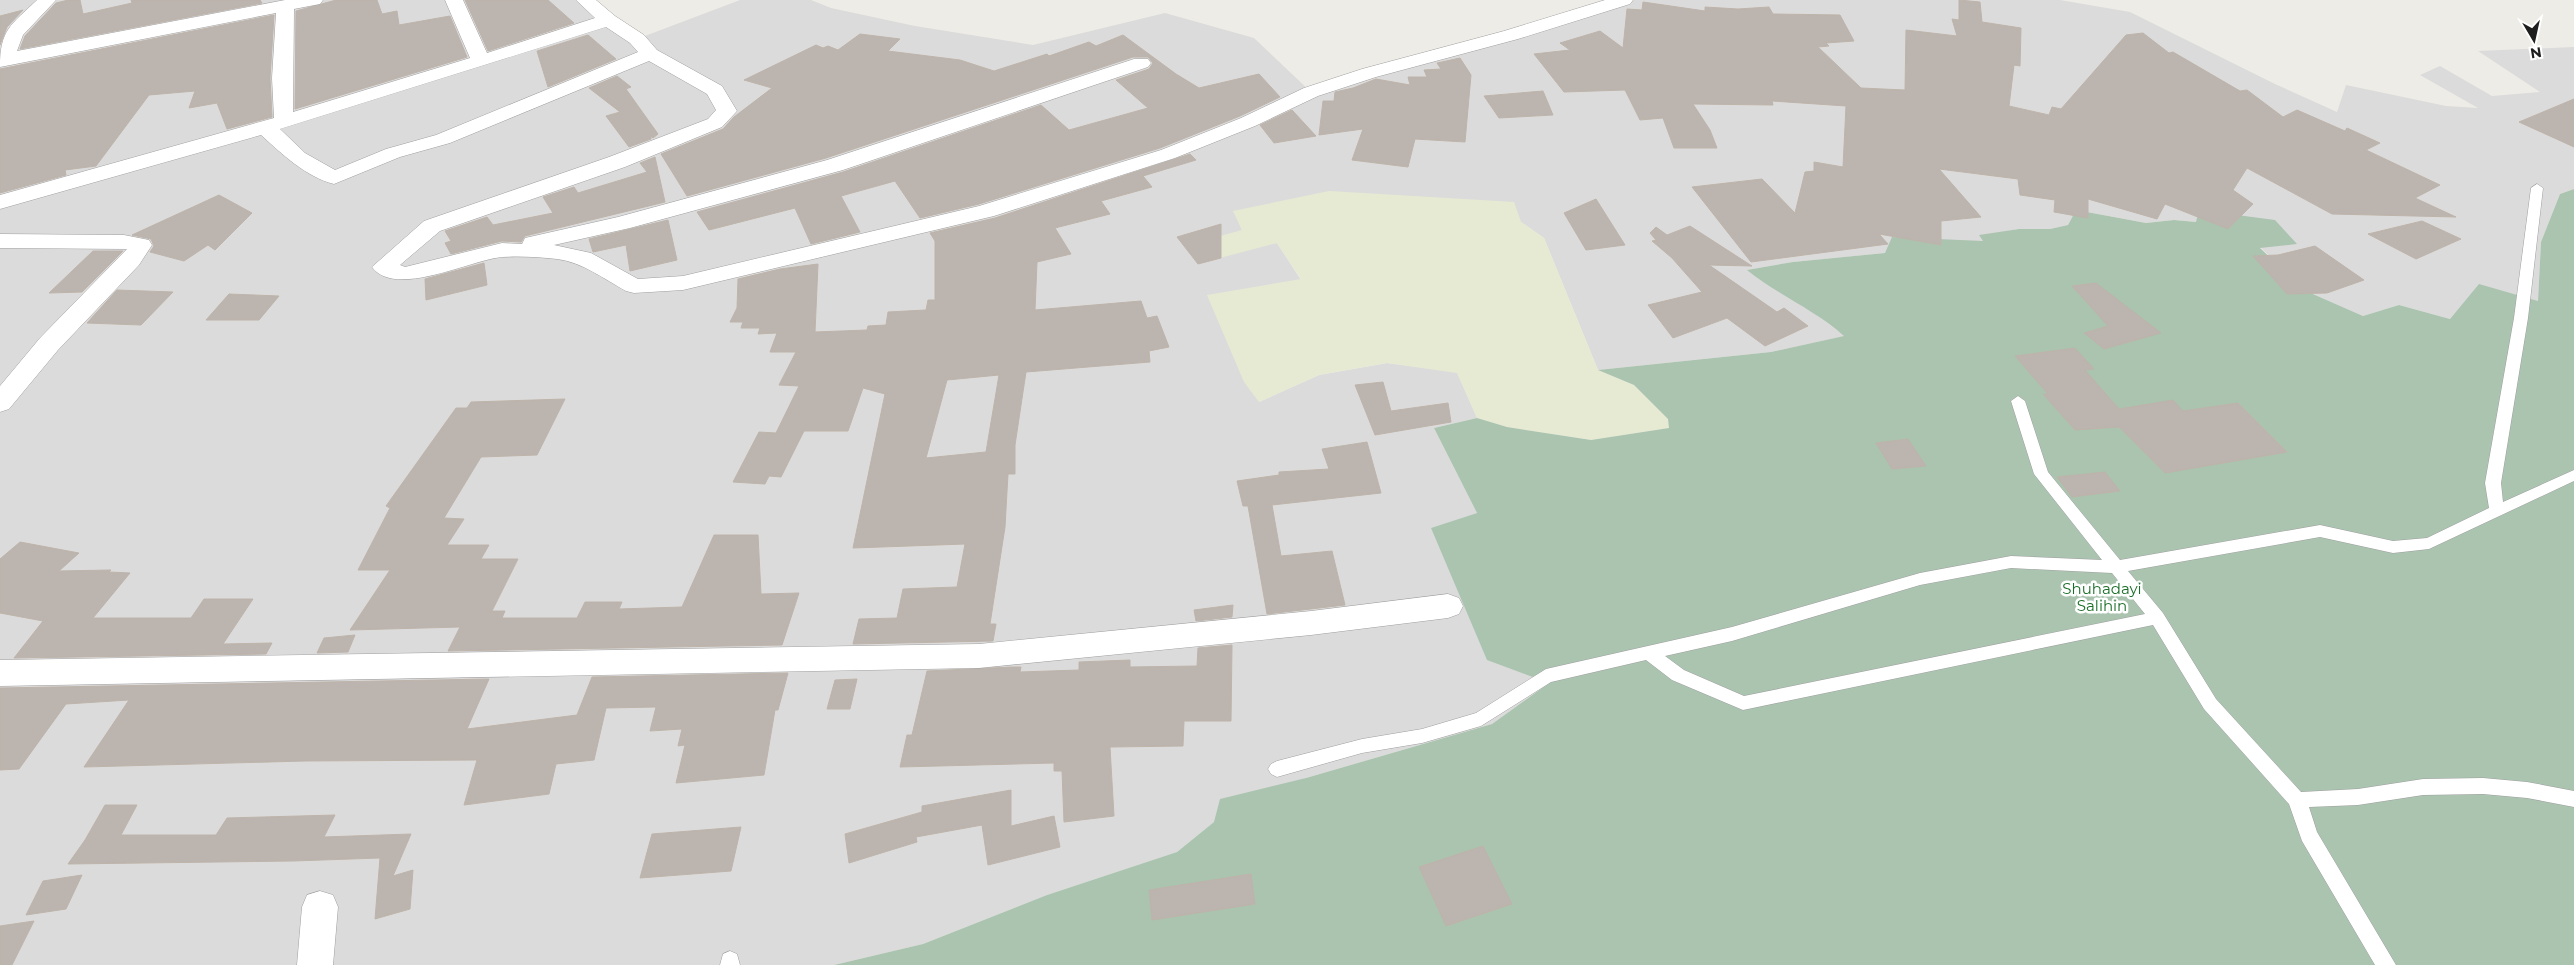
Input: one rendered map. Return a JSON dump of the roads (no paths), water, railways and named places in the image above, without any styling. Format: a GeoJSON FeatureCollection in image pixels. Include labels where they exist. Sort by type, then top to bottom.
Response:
{"type":"FeatureCollection","features":[{"type":"Feature","properties":{"kind":"street"},"geometry":{"type":"LineString","coordinates":[[2,60],[14,34],[48,0]]}},
{"type":"Feature","properties":{"kind":"street"},"geometry":{"type":"LineString","coordinates":[[2,60],[314,0]]}},
{"type":"Feature","properties":{"kind":"street"},"geometry":{"type":"LineString","coordinates":[[454,0],[481,61]]}},
{"type":"Feature","properties":{"kind":"street"},"geometry":{"type":"LineString","coordinates":[[585,0],[608,20],[637,39],[650,54],[716,90],[727,111],[715,123],[617,162],[432,226],[384,267],[404,274],[622,223],[835,165],[990,111],[1141,63]]}},
{"type":"Feature","properties":{"kind":"street"},"geometry":{"type":"LineString","coordinates":[[502,250],[557,252],[583,258],[634,286],[683,283],[986,211],[1168,154],[1248,122],[1311,92],[1368,73],[1511,35],[1624,0]]}},
{"type":"Feature","properties":{"kind":"street"},"geometry":{"type":"LineString","coordinates":[[285,6],[285,42],[280,93],[274,123],[298,157],[334,178],[393,153],[444,139],[650,54]]}},
{"type":"Feature","properties":{"kind":"street"},"geometry":{"type":"LineString","coordinates":[[0,202],[274,123],[481,61],[608,20]]}},
{"type":"Feature","properties":{"kind":"street"},"geometry":{"type":"LineString","coordinates":[[0,241],[124,242],[141,245],[131,260],[49,344],[0,403]]}},
{"type":"Feature","properties":{"kind":"street"},"geometry":{"type":"LineString","coordinates":[[0,673],[979,656],[1311,623],[1448,606]]}},
{"type":"Feature","properties":{"kind":"street"},"geometry":{"type":"LineString","coordinates":[[315,965],[320,907]]}},
{"type":"Feature","properties":{"kind":"lane"},"geometry":{"type":"LineString","coordinates":[[2498,511],[2493,483],[2521,318],[2536,188]]}},
{"type":"Feature","properties":{"kind":"lane"},"geometry":{"type":"LineString","coordinates":[[2018,401],[2041,474],[2157,618],[2210,704],[2297,800],[2309,835],[2386,965]]}},
{"type":"Feature","properties":{"kind":"lane"},"geometry":{"type":"LineString","coordinates":[[1277,769],[1362,746],[1422,736],[1481,720],[1546,676],[1732,634],[1920,579],[2011,562],[2116,567],[2320,531],[2393,547],[2429,543],[2574,476]]}},
{"type":"Feature","properties":{"kind":"lane"},"geometry":{"type":"LineString","coordinates":[[1649,653],[1678,676],[1743,703],[2157,618]]}},
{"type":"Feature","properties":{"kind":"lane"},"geometry":{"type":"LineString","coordinates":[[2297,800],[2358,797],[2423,788],[2483,786],[2527,790],[2574,799]]}},
{"type":"Feature","properties":{"kind":"park label","name":"Shuhadayi Salihin"},"geometry":{"type":"Point","coordinates":[2102,598]}}]}
